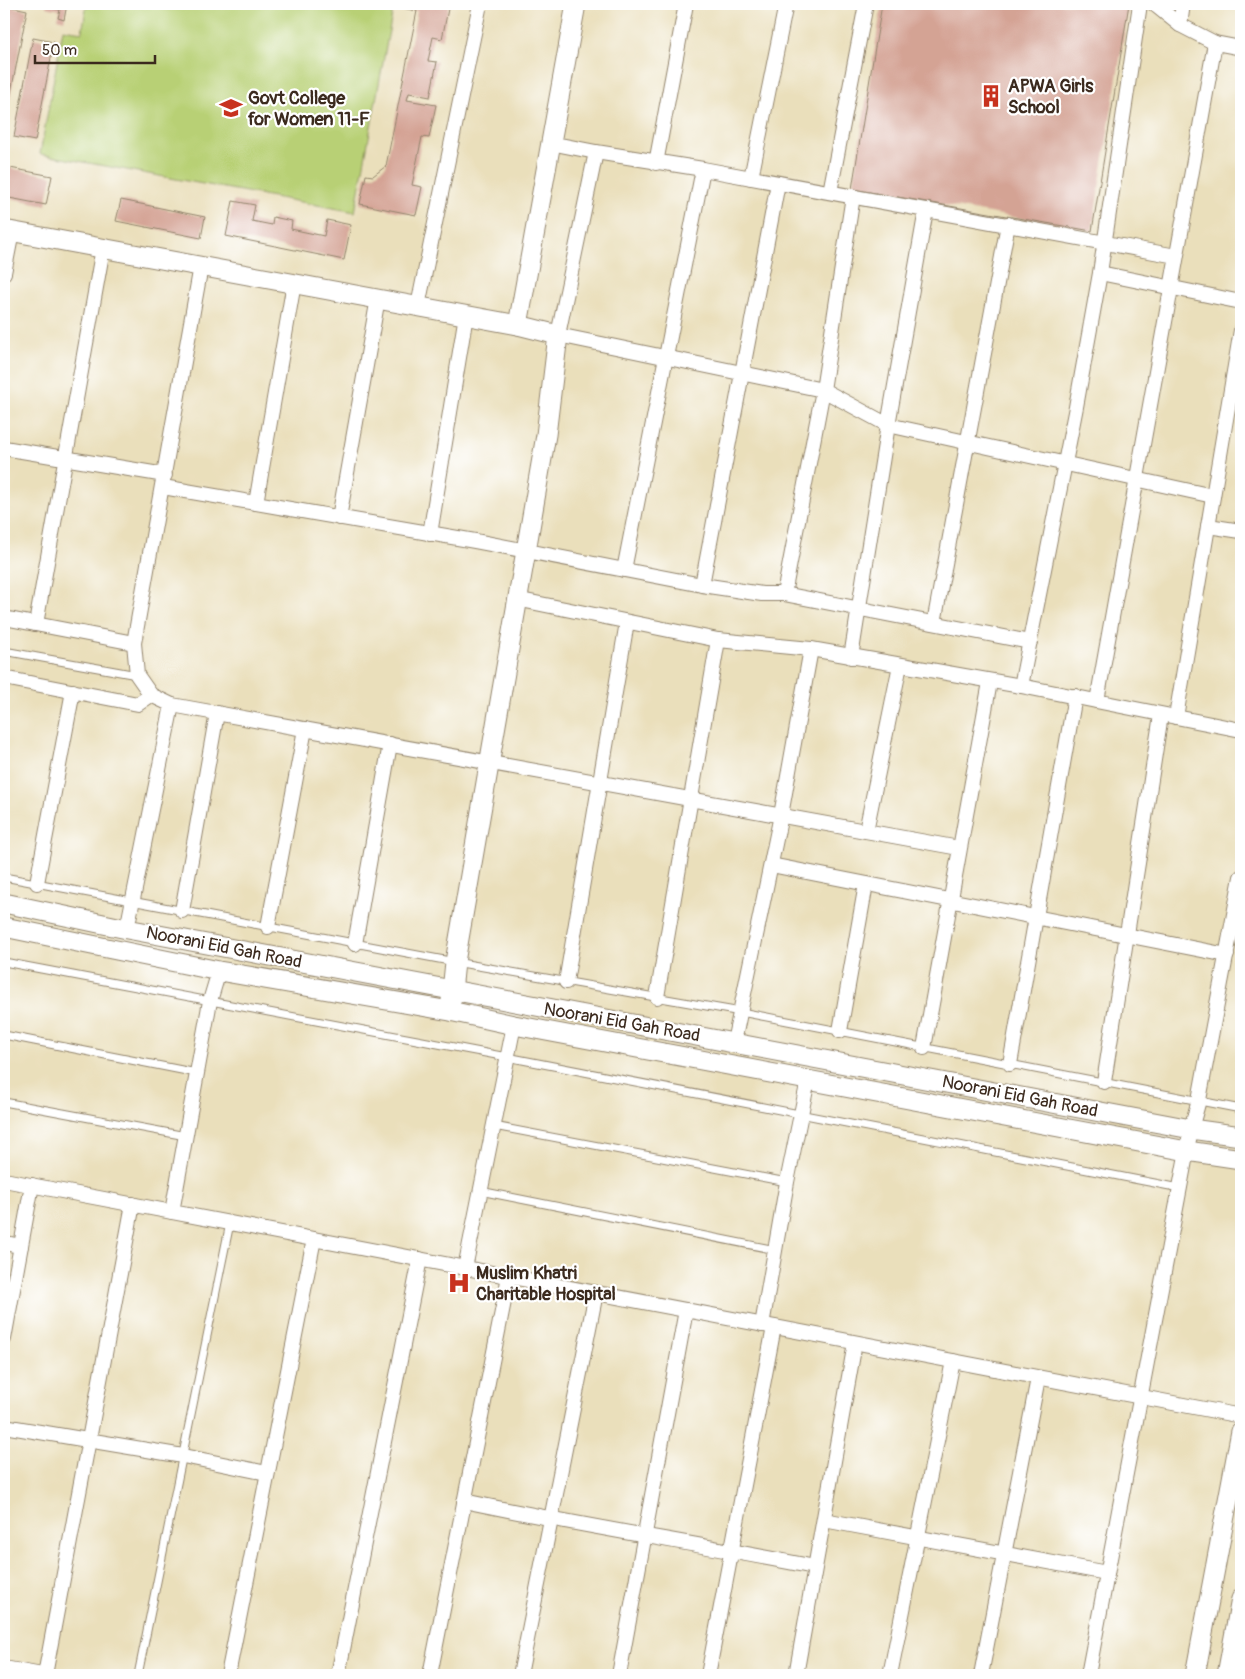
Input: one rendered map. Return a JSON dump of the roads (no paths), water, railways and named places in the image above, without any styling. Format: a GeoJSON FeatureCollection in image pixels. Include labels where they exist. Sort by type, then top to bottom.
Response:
{"type":"FeatureCollection","features":[{"type":"Feature","properties":{"kind":"main road"},"geometry":{"type":"LineString","coordinates":[[518,325],[576,4]]}},
{"type":"Feature","properties":{"kind":"main road"},"geometry":{"type":"LineString","coordinates":[[8,231],[378,298],[518,325],[558,335],[546,435],[455,962],[450,1011]]}},
{"type":"Feature","properties":{"kind":"main road","name":"Noorani Eid Gah Road"},"geometry":{"type":"LineString","coordinates":[[4,903],[127,929],[1190,1129],[1241,1136]]}},
{"type":"Feature","properties":{"kind":"main road","name":"Noorani Eid Gah Road"},"geometry":{"type":"LineString","coordinates":[[4,927],[219,971],[450,1011],[514,1025],[1187,1151],[1241,1158]]}},
{"type":"Feature","properties":{"kind":"main road"},"geometry":{"type":"LineString","coordinates":[[1195,1675],[1241,1431]]}},
{"type":"Feature","properties":{"kind":"main road"},"geometry":{"type":"LineString","coordinates":[[1227,1675],[1241,1599]]}},
{"type":"Feature","properties":{"kind":"street"},"geometry":{"type":"LineString","coordinates":[[418,306],[480,4]]}},
{"type":"Feature","properties":{"kind":"street"},"geometry":{"type":"LineString","coordinates":[[656,162],[686,4]]}},
{"type":"Feature","properties":{"kind":"street"},"geometry":{"type":"LineString","coordinates":[[751,178],[786,4]]}},
{"type":"Feature","properties":{"kind":"street"},"geometry":{"type":"LineString","coordinates":[[830,192],[866,4]]}},
{"type":"Feature","properties":{"kind":"street"},"geometry":{"type":"LineString","coordinates":[[1021,686],[1100,273],[1140,4]]}},
{"type":"Feature","properties":{"kind":"street"},"geometry":{"type":"LineString","coordinates":[[1154,4],[1180,25],[1215,43],[1241,48]]}},
{"type":"Feature","properties":{"kind":"street"},"geometry":{"type":"LineString","coordinates":[[1180,25],[1183,4]]}},
{"type":"Feature","properties":{"kind":"street"},"geometry":{"type":"LineString","coordinates":[[1097,701],[1215,43]]}},
{"type":"Feature","properties":{"kind":"street"},"geometry":{"type":"LineString","coordinates":[[550,143],[853,196],[1176,256]]}},
{"type":"Feature","properties":{"kind":"street"},"geometry":{"type":"LineString","coordinates":[[596,152],[558,335],[823,390],[888,425],[1213,496]]}},
{"type":"Feature","properties":{"kind":"street"},"geometry":{"type":"LineString","coordinates":[[624,570],[703,169]]}},
{"type":"Feature","properties":{"kind":"street"},"geometry":{"type":"LineString","coordinates":[[702,585],[778,183]]}},
{"type":"Feature","properties":{"kind":"street"},"geometry":{"type":"LineString","coordinates":[[784,594],[823,390],[853,196]]}},
{"type":"Feature","properties":{"kind":"street"},"geometry":{"type":"LineString","coordinates":[[851,657],[888,425],[926,210]]}},
{"type":"Feature","properties":{"kind":"street"},"geometry":{"type":"LineString","coordinates":[[934,622],[1008,224]]}},
{"type":"Feature","properties":{"kind":"street"},"geometry":{"type":"LineString","coordinates":[[4,273],[8,231]]}},
{"type":"Feature","properties":{"kind":"street"},"geometry":{"type":"LineString","coordinates":[[36,624],[103,248]]}},
{"type":"Feature","properties":{"kind":"street"},"geometry":{"type":"LineString","coordinates":[[201,266],[134,643],[138,675],[151,695],[172,705],[959,848]]}},
{"type":"Feature","properties":{"kind":"street"},"geometry":{"type":"LineString","coordinates":[[1100,273],[1241,302]]}},
{"type":"Feature","properties":{"kind":"street"},"geometry":{"type":"LineString","coordinates":[[256,503],[294,283]]}},
{"type":"Feature","properties":{"kind":"street"},"geometry":{"type":"LineString","coordinates":[[339,518],[378,298]]}},
{"type":"Feature","properties":{"kind":"street"},"geometry":{"type":"LineString","coordinates":[[430,534],[466,315]]}},
{"type":"Feature","properties":{"kind":"street"},"geometry":{"type":"LineString","coordinates":[[1176,717],[1241,330]]}},
{"type":"Feature","properties":{"kind":"street"},"geometry":{"type":"LineString","coordinates":[[4,448],[66,458],[256,503],[526,551],[702,585],[762,594],[784,594],[1030,642]]}},
{"type":"Feature","properties":{"kind":"street"},"geometry":{"type":"LineString","coordinates":[[1208,526],[1241,531]]}},
{"type":"Feature","properties":{"kind":"street"},"geometry":{"type":"LineString","coordinates":[[516,600],[718,640],[811,649],[1021,686],[1241,730]]}},
{"type":"Feature","properties":{"kind":"street"},"geometry":{"type":"LineString","coordinates":[[4,618],[134,643]]}},
{"type":"Feature","properties":{"kind":"street"},"geometry":{"type":"LineString","coordinates":[[566,982],[627,622]]}},
{"type":"Feature","properties":{"kind":"street"},"geometry":{"type":"LineString","coordinates":[[657,997],[718,640]]}},
{"type":"Feature","properties":{"kind":"street"},"geometry":{"type":"LineString","coordinates":[[734,1042],[781,815],[811,649]]}},
{"type":"Feature","properties":{"kind":"street"},"geometry":{"type":"LineString","coordinates":[[866,831],[900,665]]}},
{"type":"Feature","properties":{"kind":"street"},"geometry":{"type":"LineString","coordinates":[[4,678],[138,704],[151,695]]}},
{"type":"Feature","properties":{"kind":"street"},"geometry":{"type":"LineString","coordinates":[[924,1048],[990,682]]}},
{"type":"Feature","properties":{"kind":"street"},"geometry":{"type":"LineString","coordinates":[[37,883],[73,691]]}},
{"type":"Feature","properties":{"kind":"street"},"geometry":{"type":"LineString","coordinates":[[1010,1064],[1075,696]]}},
{"type":"Feature","properties":{"kind":"street"},"geometry":{"type":"LineString","coordinates":[[127,929],[172,705]]}},
{"type":"Feature","properties":{"kind":"street"},"geometry":{"type":"LineString","coordinates":[[182,911],[217,713]]}},
{"type":"Feature","properties":{"kind":"street"},"geometry":{"type":"LineString","coordinates":[[1104,1082],[1161,715]]}},
{"type":"Feature","properties":{"kind":"street"},"geometry":{"type":"LineString","coordinates":[[268,927],[305,729]]}},
{"type":"Feature","properties":{"kind":"street"},"geometry":{"type":"LineString","coordinates":[[355,944],[390,744]]}},
{"type":"Feature","properties":{"kind":"street"},"geometry":{"type":"LineString","coordinates":[[771,865],[1227,955]]}},
{"type":"Feature","properties":{"kind":"street"},"geometry":{"type":"LineString","coordinates":[[1088,1675],[1190,1129],[1200,1100],[1241,877]]}},
{"type":"Feature","properties":{"kind":"street"},"geometry":{"type":"LineString","coordinates":[[840,1031],[866,884]]}},
{"type":"Feature","properties":{"kind":"street"},"geometry":{"type":"LineString","coordinates":[[172,1212],[210,1001],[219,971]]}},
{"type":"Feature","properties":{"kind":"street"},"geometry":{"type":"LineString","coordinates":[[465,1268],[514,1025]]}},
{"type":"Feature","properties":{"kind":"street"},"geometry":{"type":"LineString","coordinates":[[708,1675],[732,1551],[768,1326],[776,1250],[787,1182],[808,1080]]}},
{"type":"Feature","properties":{"kind":"street"},"geometry":{"type":"LineString","coordinates":[[4,1180],[1241,1416]]}},
{"type":"Feature","properties":{"kind":"street"},"geometry":{"type":"LineString","coordinates":[[4,1339],[32,1185]]}},
{"type":"Feature","properties":{"kind":"street"},"geometry":{"type":"LineString","coordinates":[[4,1668],[43,1675],[132,1204]]}},
{"type":"Feature","properties":{"kind":"street"},"geometry":{"type":"LineString","coordinates":[[228,1675],[314,1239]]}},
{"type":"Feature","properties":{"kind":"street"},"geometry":{"type":"LineString","coordinates":[[4,1242],[21,1246]]}},
{"type":"Feature","properties":{"kind":"street"},"geometry":{"type":"LineString","coordinates":[[338,1675],[420,1259]]}},
{"type":"Feature","properties":{"kind":"street"},"geometry":{"type":"LineString","coordinates":[[430,1675],[509,1276]]}},
{"type":"Feature","properties":{"kind":"street"},"geometry":{"type":"LineString","coordinates":[[520,1675],[596,1293]]}},
{"type":"Feature","properties":{"kind":"street"},"geometry":{"type":"LineString","coordinates":[[619,1675],[686,1310]]}},
{"type":"Feature","properties":{"kind":"street"},"geometry":{"type":"LineString","coordinates":[[796,1675],[855,1342]]}},
{"type":"Feature","properties":{"kind":"street"},"geometry":{"type":"LineString","coordinates":[[890,1675],[953,1361]]}},
{"type":"Feature","properties":{"kind":"street"},"geometry":{"type":"LineString","coordinates":[[981,1675],[1038,1378]]}},
{"type":"Feature","properties":{"kind":"street"},"geometry":{"type":"LineString","coordinates":[[4,1426],[183,1456],[267,1473]]}},
{"type":"Feature","properties":{"kind":"street"},"geometry":{"type":"LineString","coordinates":[[464,1501],[551,1519],[815,1567]]}},
{"type":"Feature","properties":{"kind":"street"},"geometry":{"type":"LineString","coordinates":[[824,1520],[1107,1573]]}},
{"type":"Feature","properties":{"kind":"lane"},"geometry":{"type":"LineString","coordinates":[[4,651],[138,675]]}},
{"type":"Feature","properties":{"kind":"lane"},"geometry":{"type":"LineString","coordinates":[[4,877],[355,944],[741,1012],[1241,1109]]}},
{"type":"Feature","properties":{"kind":"lane"},"geometry":{"type":"LineString","coordinates":[[4,962],[507,1057],[1180,1188]]}},
{"type":"Feature","properties":{"kind":"lane"},"geometry":{"type":"LineString","coordinates":[[4,1035],[197,1073]]}},
{"type":"Feature","properties":{"kind":"lane"},"geometry":{"type":"LineString","coordinates":[[4,1102],[186,1136]]}},
{"type":"Feature","properties":{"kind":"lane"},"geometry":{"type":"LineString","coordinates":[[494,1126],[787,1182]]}},
{"type":"Feature","properties":{"kind":"lane"},"geometry":{"type":"LineString","coordinates":[[480,1191],[776,1250]]}},
{"type":"Feature","properties":{"kind":"lane"},"geometry":{"type":"LineString","coordinates":[[138,1675],[230,1223]]}},
{"type":"Feature","properties":{"kind":"place","name":"APWA Girls School"},"geometry":{"type":"Point","coordinates":[991,96]}},
{"type":"Feature","properties":{"kind":"place","name":"Govt College for Women 11-F"},"geometry":{"type":"Point","coordinates":[231,108]}},
{"type":"Feature","properties":{"kind":"place","name":"Muslim Khatri Charitable Hospital"},"geometry":{"type":"Point","coordinates":[459,1283]}}]}
